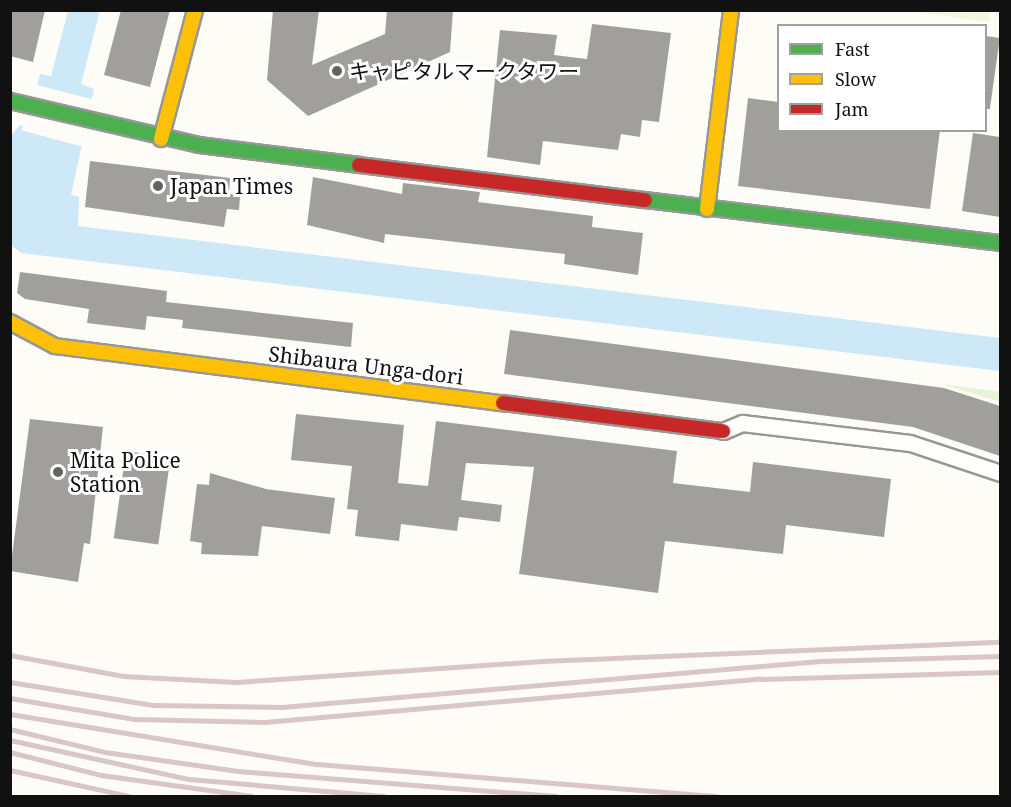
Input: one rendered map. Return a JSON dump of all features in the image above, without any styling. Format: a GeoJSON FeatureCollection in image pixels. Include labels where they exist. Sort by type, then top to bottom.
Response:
{"type":"FeatureCollection","features":[{"type":"Feature","properties":{"kind":"street"},"geometry":{"type":"LineString","coordinates":[[161,139],[195,10]]}},
{"type":"Feature","properties":{"kind":"street"},"geometry":{"type":"LineString","coordinates":[[707,209],[731,10]]}},
{"type":"Feature","properties":{"kind":"street"},"geometry":{"type":"LineString","coordinates":[[10,101],[161,139],[707,209],[1000,243]]}},
{"type":"Feature","properties":{"kind":"street","name":"Shibaura Unga-dori"},"geometry":{"type":"LineString","coordinates":[[10,322],[55,346],[723,431]]}},
{"type":"Feature","properties":{"kind":"street"},"geometry":{"type":"LineString","coordinates":[[723,431],[742,423],[910,443],[1000,473]]}},
{"type":"Feature","properties":{"kind":"green space"},"geometry":{"type":"Polygon","coordinates":[[[910,11],[990,11],[989,22],[910,11]]]}},
{"type":"Feature","properties":{"kind":"green space"},"geometry":{"type":"Polygon","coordinates":[[[942,384],[1000,392],[1000,402],[942,384]]]}},
{"type":"Feature","properties":{"kind":"water"},"geometry":{"type":"Polygon","coordinates":[[[68,11],[100,11],[81,84],[94,89],[71,195],[79,197],[78,226],[1000,338],[1000,371],[21,253],[11,245],[10,137],[20,125],[26,127],[40,74],[51,76],[68,11]]]}},
{"type":"Feature","properties":{"kind":"pier"},"geometry":{"type":"Polygon","coordinates":[[[34,84],[94,100],[81,146],[22,130],[34,84]]]}},
{"type":"Feature","properties":{"kind":"building"},"geometry":{"type":"Polygon","coordinates":[[[10,10],[45,10],[33,62],[10,56],[10,10]]]}},
{"type":"Feature","properties":{"kind":"building"},"geometry":{"type":"Polygon","coordinates":[[[121,10],[170,10],[150,87],[104,75],[121,10]]]}},
{"type":"Feature","properties":{"kind":"building","name":"キャピタルマークタワー"},"geometry":{"type":"Polygon","coordinates":[[[273,10],[319,10],[312,65],[385,34],[387,10],[453,10],[450,52],[308,116],[267,80],[273,10]]]}},
{"type":"Feature","properties":{"kind":"building"},"geometry":{"type":"Polygon","coordinates":[[[592,24],[671,33],[659,122],[642,120],[640,137],[621,134],[618,150],[543,141],[540,165],[487,157],[500,30],[557,35],[554,55],[587,59],[592,24]]]}},
{"type":"Feature","properties":{"kind":"building"},"geometry":{"type":"Polygon","coordinates":[[[987,36],[1000,38],[990,109],[987,109],[987,36]]]}},
{"type":"Feature","properties":{"kind":"building"},"geometry":{"type":"Polygon","coordinates":[[[748,98],[777,102],[777,132],[940,132],[930,209],[738,186],[748,98]]]}},
{"type":"Feature","properties":{"kind":"building"},"geometry":{"type":"Polygon","coordinates":[[[973,133],[1000,137],[1000,217],[962,211],[973,133]]]}},
{"type":"Feature","properties":{"kind":"building","name":"Japan Times"},"geometry":{"type":"Polygon","coordinates":[[[90,161],[230,178],[229,194],[240,196],[239,210],[227,209],[224,227],[85,207],[90,161]]]}},
{"type":"Feature","properties":{"kind":"building"},"geometry":{"type":"Polygon","coordinates":[[[313,177],[402,194],[403,183],[480,192],[478,202],[593,216],[592,227],[643,233],[638,275],[564,264],[565,254],[385,234],[384,243],[307,225],[313,177]]]}},
{"type":"Feature","properties":{"kind":"building"},"geometry":{"type":"Polygon","coordinates":[[[20,272],[167,291],[166,302],[353,323],[351,347],[182,328],[183,320],[147,316],[145,330],[87,323],[89,309],[25,299],[17,293],[20,272]]]}},
{"type":"Feature","properties":{"kind":"building"},"geometry":{"type":"Polygon","coordinates":[[[510,330],[944,388],[1000,406],[1000,456],[913,427],[504,374],[510,330]]]}},
{"type":"Feature","properties":{"kind":"building"},"geometry":{"type":"Polygon","coordinates":[[[296,414],[404,425],[398,483],[428,486],[436,421],[677,451],[673,483],[750,492],[753,462],[891,479],[884,537],[786,525],[783,554],[665,541],[658,593],[519,574],[534,467],[466,463],[461,500],[502,505],[500,522],[459,517],[457,531],[401,524],[399,541],[355,536],[358,510],[347,509],[352,466],[291,460],[296,414]]]}},
{"type":"Feature","properties":{"kind":"building"},"geometry":{"type":"Polygon","coordinates":[[[30,419],[103,427],[90,544],[84,543],[78,582],[10,571],[30,419]]]}},
{"type":"Feature","properties":{"kind":"building"},"geometry":{"type":"Polygon","coordinates":[[[126,451],[171,457],[158,544],[114,538],[126,451]]]}},
{"type":"Feature","properties":{"kind":"building"},"geometry":{"type":"Polygon","coordinates":[[[210,473],[266,489],[335,498],[330,534],[262,526],[258,556],[201,554],[202,543],[190,541],[197,484],[209,485],[210,473]]]}},
{"type":"Feature","properties":{"kind":"railway"},"geometry":{"type":"LineString","coordinates":[[10,655],[123,676],[236,682],[542,661],[1000,642]]}},
{"type":"Feature","properties":{"kind":"railway"},"geometry":{"type":"LineString","coordinates":[[10,682],[154,705],[282,707],[820,661],[1000,656]]}},
{"type":"Feature","properties":{"kind":"railway"},"geometry":{"type":"LineString","coordinates":[[10,698],[134,719],[265,722],[761,679],[1000,672]]}},
{"type":"Feature","properties":{"kind":"railway"},"geometry":{"type":"LineString","coordinates":[[10,714],[317,764],[717,796]]}},
{"type":"Feature","properties":{"kind":"railway"},"geometry":{"type":"LineString","coordinates":[[10,729],[105,752],[238,771],[556,796]]}},
{"type":"Feature","properties":{"kind":"railway"},"geometry":{"type":"LineString","coordinates":[[10,740],[189,779],[383,796]]}},
{"type":"Feature","properties":{"kind":"railway"},"geometry":{"type":"LineString","coordinates":[[10,752],[101,775],[252,796]]}},
{"type":"Feature","properties":{"kind":"railway"},"geometry":{"type":"LineString","coordinates":[[10,770],[129,796]]}},
{"type":"Feature","properties":{"kind":"traffic: fast"},"geometry":{"type":"LineString","coordinates":[[10,101],[199,145],[359,165]]}},
{"type":"Feature","properties":{"kind":"traffic: fast"},"geometry":{"type":"LineString","coordinates":[[645,200],[1000,243]]}},
{"type":"Feature","properties":{"kind":"traffic: slow"},"geometry":{"type":"LineString","coordinates":[[161,139],[195,10]]}},
{"type":"Feature","properties":{"kind":"traffic: slow"},"geometry":{"type":"LineString","coordinates":[[707,209],[731,10]]}},
{"type":"Feature","properties":{"kind":"traffic: slow"},"geometry":{"type":"LineString","coordinates":[[10,322],[55,346],[503,403]]}},
{"type":"Feature","properties":{"kind":"traffic: jam"},"geometry":{"type":"LineString","coordinates":[[359,165],[645,200]]}},
{"type":"Feature","properties":{"kind":"traffic: jam"},"geometry":{"type":"LineString","coordinates":[[503,403],[723,431]]}},
{"type":"Feature","properties":{"kind":"place","name":"キャピタルマークタワー"},"geometry":{"type":"Point","coordinates":[337,71]}},
{"type":"Feature","properties":{"kind":"place","name":"Japan Times"},"geometry":{"type":"Point","coordinates":[158,186]}},
{"type":"Feature","properties":{"kind":"place","name":"Mita Police Station"},"geometry":{"type":"Point","coordinates":[58,472]}}]}
